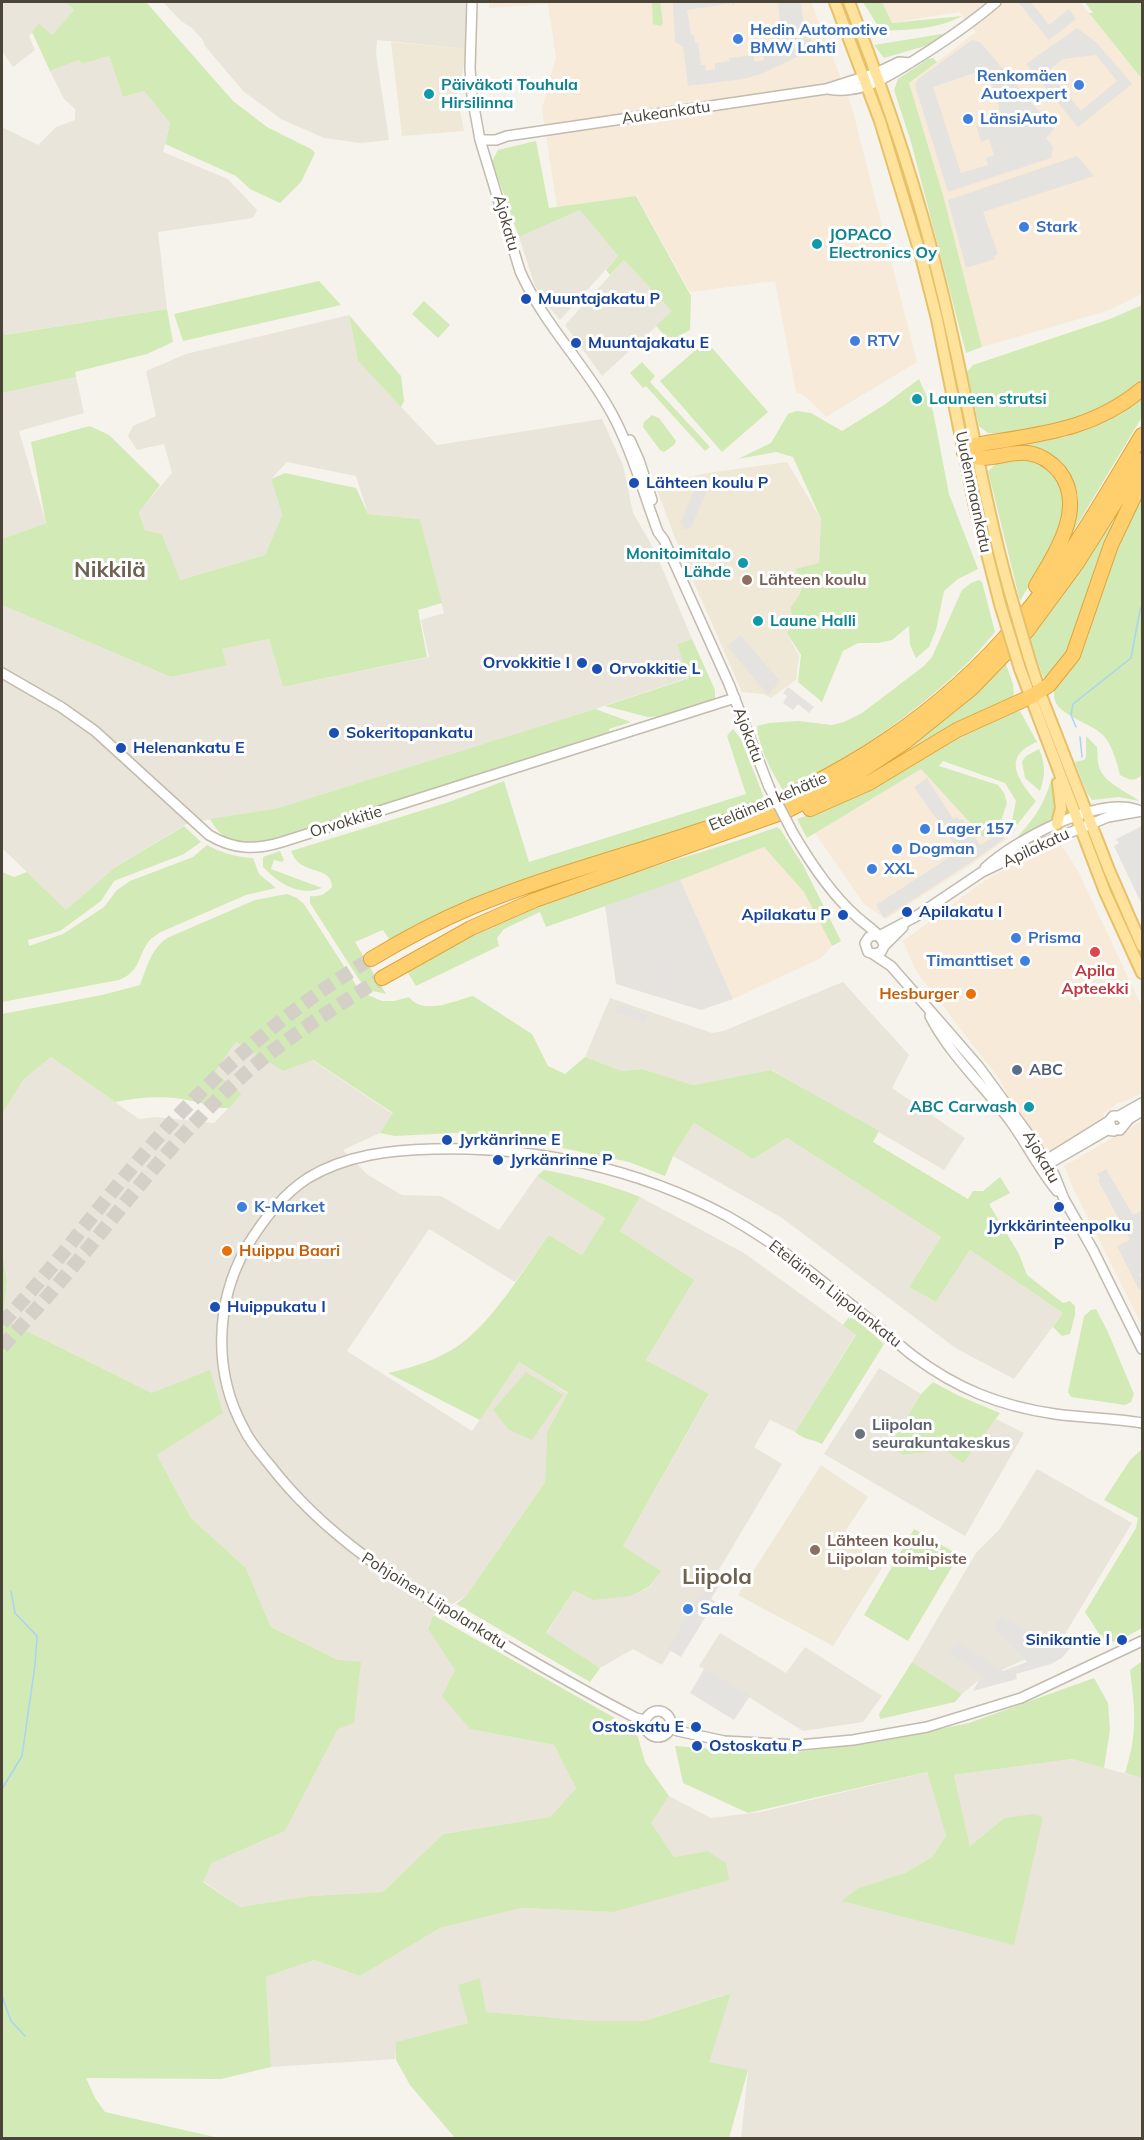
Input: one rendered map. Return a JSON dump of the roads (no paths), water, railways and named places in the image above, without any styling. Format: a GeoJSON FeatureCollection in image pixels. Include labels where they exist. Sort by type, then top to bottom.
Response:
{"type":"FeatureCollection","features":[{"type":"Feature","properties":{"kind":"highway"},"geometry":{"type":"LineString","coordinates":[[972,452],[1079,426],[1118,406],[1143,389]]}},
{"type":"Feature","properties":{"kind":"highway","name":"Eteläinen kehätie"},"geometry":{"type":"LineString","coordinates":[[371,959],[431,926],[483,902],[723,823],[807,788],[894,735],[950,692],[1020,620],[1072,548],[1143,435]]}},
{"type":"Feature","properties":{"kind":"highway"},"geometry":{"type":"LineString","coordinates":[[950,692],[997,640],[1035,588],[1058,547],[1067,527],[1071,509],[1070,494],[1065,479],[1056,467],[1043,458],[1029,453],[972,452]]}},
{"type":"Feature","properties":{"kind":"highway","name":"Eteläinen kehätie"},"geometry":{"type":"LineString","coordinates":[[382,978],[497,916],[560,890],[793,808],[859,773],[931,723],[972,688],[1027,631],[1077,563],[1143,460]]}},
{"type":"Feature","properties":{"kind":"highway"},"geometry":{"type":"LineString","coordinates":[[637,864],[777,822],[836,798],[888,772],[964,727],[1035,694],[1057,677],[1073,655],[1111,545],[1143,480]]}},
{"type":"Feature","properties":{"kind":"main road","name":"Uudenmaankatu"},"geometry":{"type":"LineString","coordinates":[[835,2],[880,121],[924,267],[942,342],[1029,658],[1035,694],[1055,761],[1143,946]]}},
{"type":"Feature","properties":{"kind":"main road","name":"Uudenmaankatu"},"geometry":{"type":"LineString","coordinates":[[849,2],[878,77],[912,178],[935,259],[958,361],[972,452],[980,529],[1000,604],[1020,669],[1035,694],[1081,815]]}},
{"type":"Feature","properties":{"kind":"main road"},"geometry":{"type":"LineString","coordinates":[[1055,761],[1061,808],[1057,824]]}},
{"type":"Feature","properties":{"kind":"main road","name":"Uudenmaankatu"},"geometry":{"type":"LineString","coordinates":[[1086,826],[1119,925],[1143,973]]}},
{"type":"Feature","properties":{"kind":"street","name":"Ajokatu"},"geometry":{"type":"LineString","coordinates":[[472,2],[472,96],[480,140],[520,272],[542,313],[596,386],[622,426],[639,460],[664,540],[735,698],[769,787],[793,833],[828,885],[856,917],[867,925],[874,937]]}},
{"type":"Feature","properties":{"kind":"street","name":"Aukeankatu"},"geometry":{"type":"LineString","coordinates":[[480,140],[495,134],[507,136],[826,89],[838,91],[896,73],[954,35],[996,2]]}},
{"type":"Feature","properties":{"kind":"street","name":"Orvokkitie"},"geometry":{"type":"LineString","coordinates":[[2,673],[62,707],[95,731],[209,835],[243,848],[267,847],[735,698]]}},
{"type":"Feature","properties":{"kind":"street","name":"Apilakatu"},"geometry":{"type":"LineString","coordinates":[[982,872],[996,858],[1021,842],[1057,824],[1081,815],[1118,806],[1142,811]]}},
{"type":"Feature","properties":{"kind":"street","name":"Apilakatu"},"geometry":{"type":"LineString","coordinates":[[874,937],[915,916],[982,872],[1055,837],[1108,817],[1142,811]]}},
{"type":"Feature","properties":{"kind":"street","name":"Apilakatu"},"geometry":{"type":"LineString","coordinates":[[880,950],[915,916]]}},
{"type":"Feature","properties":{"kind":"street"},"geometry":{"type":"LineString","coordinates":[[874,937],[884,942],[880,950],[866,948],[874,937]]}},
{"type":"Feature","properties":{"kind":"street","name":"Ajokatu"},"geometry":{"type":"LineString","coordinates":[[880,950],[925,1006],[940,1035],[1043,1164],[1047,1178],[1064,1199],[1104,1270],[1143,1349]]}},
{"type":"Feature","properties":{"kind":"street"},"geometry":{"type":"LineString","coordinates":[[1043,1164],[1107,1131],[1120,1130],[1122,1120],[1143,1103]]}},
{"type":"Feature","properties":{"kind":"street"},"geometry":{"type":"LineString","coordinates":[[1043,1164],[1109,1121],[1113,1116],[1122,1120],[1143,1111]]}},
{"type":"Feature","properties":{"kind":"street"},"geometry":{"type":"LineString","coordinates":[[1109,1121],[1114,1131]]}},
{"type":"Feature","properties":{"kind":"street","name":"Eteläinen Liipolankatu"},"geometry":{"type":"LineString","coordinates":[[235,1272],[250,1241],[280,1203],[307,1179],[343,1163],[392,1150],[476,1149],[542,1155],[642,1179],[724,1215],[789,1255],[919,1360],[963,1388],[998,1402],[1030,1410],[1143,1423]]}},
{"type":"Feature","properties":{"kind":"street","name":"Pohjoinen Liipolankatu"},"geometry":{"type":"LineString","coordinates":[[235,1272],[224,1311],[222,1345],[224,1373],[244,1430],[294,1495],[348,1546],[401,1583],[581,1690],[636,1718],[645,1720]]}},
{"type":"Feature","properties":{"kind":"street","name":"Eteläinen Liipolankatu"},"geometry":{"type":"LineString","coordinates":[[1130,1421],[1143,1418]]}},
{"type":"Feature","properties":{"kind":"street"},"geometry":{"type":"LineString","coordinates":[[670,1728],[724,1742],[799,1745],[854,1740],[927,1727],[1021,1698],[1141,1643]]}},
{"type":"Feature","properties":{"kind":"street"},"geometry":{"type":"LineString","coordinates":[[662,1711],[669,1717],[670,1728],[667,1734],[654,1737],[646,1731],[645,1720],[651,1712],[662,1711]]}},
{"type":"Feature","properties":{"kind":"waterway"},"geometry":{"type":"LineString","coordinates":[[1076,727],[1071,715],[1073,704],[1131,658],[1142,605]]}},
{"type":"Feature","properties":{"kind":"waterway"},"geometry":{"type":"LineString","coordinates":[[1080,737],[1082,757]]}},
{"type":"Feature","properties":{"kind":"waterway"},"geometry":{"type":"LineString","coordinates":[[2,1789],[22,1756],[37,1636],[15,1613],[11,1591]]}},
{"type":"Feature","properties":{"kind":"waterway"},"geometry":{"type":"LineString","coordinates":[[2,1996],[11,2021],[25,2036]]}},
{"type":"Feature","properties":{"kind":"tunnel"},"geometry":{"type":"LineString","coordinates":[[2,1323],[151,1145],[195,1098],[241,1054],[291,1013],[371,959]]}},
{"type":"Feature","properties":{"kind":"tunnel"},"geometry":{"type":"LineString","coordinates":[[2,1347],[65,1276],[186,1131],[208,1109],[269,1054],[382,978]]}},
{"type":"Feature","properties":{"kind":"place","name":"Hedin Automotive BMW Lahti"},"geometry":{"type":"Point","coordinates":[738,39]}},
{"type":"Feature","properties":{"kind":"place","name":"Renkomäen Autoexpert"},"geometry":{"type":"Point","coordinates":[1079,85]}},
{"type":"Feature","properties":{"kind":"place","name":"Päiväkoti Touhula Hirsilinna"},"geometry":{"type":"Point","coordinates":[429,94]}},
{"type":"Feature","properties":{"kind":"place","name":"LänsiAuto"},"geometry":{"type":"Point","coordinates":[968,119]}},
{"type":"Feature","properties":{"kind":"place","name":"Stark"},"geometry":{"type":"Point","coordinates":[1024,227]}},
{"type":"Feature","properties":{"kind":"place","name":"JOPACO Electronics Oy"},"geometry":{"type":"Point","coordinates":[817,244]}},
{"type":"Feature","properties":{"kind":"place","name":"Muuntajakatu P"},"geometry":{"type":"Point","coordinates":[526,299]}},
{"type":"Feature","properties":{"kind":"place","name":"RTV"},"geometry":{"type":"Point","coordinates":[855,341]}},
{"type":"Feature","properties":{"kind":"place","name":"Muuntajakatu E"},"geometry":{"type":"Point","coordinates":[576,343]}},
{"type":"Feature","properties":{"kind":"place","name":"Launeen strutsi"},"geometry":{"type":"Point","coordinates":[917,399]}},
{"type":"Feature","properties":{"kind":"place","name":"Lähteen koulu P"},"geometry":{"type":"Point","coordinates":[634,483]}},
{"type":"Feature","properties":{"kind":"place","name":"Monitoimitalo Lähde"},"geometry":{"type":"Point","coordinates":[743,563]}},
{"type":"Feature","properties":{"kind":"place","name":"Lähteen koulu"},"geometry":{"type":"Point","coordinates":[747,580]}},
{"type":"Feature","properties":{"kind":"place","name":"Laune Halli"},"geometry":{"type":"Point","coordinates":[758,621]}},
{"type":"Feature","properties":{"kind":"place","name":"Orvokkitie I"},"geometry":{"type":"Point","coordinates":[582,663]}},
{"type":"Feature","properties":{"kind":"place","name":"Orvokkitie L"},"geometry":{"type":"Point","coordinates":[597,669]}},
{"type":"Feature","properties":{"kind":"place","name":"Sokeritopankatu"},"geometry":{"type":"Point","coordinates":[334,733]}},
{"type":"Feature","properties":{"kind":"place","name":"Helenankatu E"},"geometry":{"type":"Point","coordinates":[121,748]}},
{"type":"Feature","properties":{"kind":"place","name":"Lager 157"},"geometry":{"type":"Point","coordinates":[925,829]}},
{"type":"Feature","properties":{"kind":"place","name":"Dogman"},"geometry":{"type":"Point","coordinates":[897,849]}},
{"type":"Feature","properties":{"kind":"place","name":"XXL"},"geometry":{"type":"Point","coordinates":[872,869]}},
{"type":"Feature","properties":{"kind":"place","name":"Apilakatu I"},"geometry":{"type":"Point","coordinates":[907,912]}},
{"type":"Feature","properties":{"kind":"place","name":"Apilakatu P"},"geometry":{"type":"Point","coordinates":[843,915]}},
{"type":"Feature","properties":{"kind":"place","name":"Prisma"},"geometry":{"type":"Point","coordinates":[1016,938]}},
{"type":"Feature","properties":{"kind":"place","name":"Apila Apteekki"},"geometry":{"type":"Point","coordinates":[1095,952]}},
{"type":"Feature","properties":{"kind":"place","name":"Timanttiset"},"geometry":{"type":"Point","coordinates":[1025,961]}},
{"type":"Feature","properties":{"kind":"place","name":"Hesburger"},"geometry":{"type":"Point","coordinates":[971,994]}},
{"type":"Feature","properties":{"kind":"place","name":"ABC"},"geometry":{"type":"Point","coordinates":[1017,1070]}},
{"type":"Feature","properties":{"kind":"place","name":"ABC Carwash"},"geometry":{"type":"Point","coordinates":[1029,1107]}},
{"type":"Feature","properties":{"kind":"place","name":"Jyrkänrinne E"},"geometry":{"type":"Point","coordinates":[447,1140]}},
{"type":"Feature","properties":{"kind":"place","name":"Jyrkänrinne P"},"geometry":{"type":"Point","coordinates":[498,1160]}},
{"type":"Feature","properties":{"kind":"place","name":"K-Market"},"geometry":{"type":"Point","coordinates":[242,1207]}},
{"type":"Feature","properties":{"kind":"place","name":"Jyrkkärinteenpolku P"},"geometry":{"type":"Point","coordinates":[1059,1207]}},
{"type":"Feature","properties":{"kind":"place","name":"Huippu Baari"},"geometry":{"type":"Point","coordinates":[227,1251]}},
{"type":"Feature","properties":{"kind":"place","name":"Huippukatu I"},"geometry":{"type":"Point","coordinates":[215,1307]}},
{"type":"Feature","properties":{"kind":"place","name":"Liipolan seurakuntakeskus"},"geometry":{"type":"Point","coordinates":[860,1434]}},
{"type":"Feature","properties":{"kind":"place","name":"Lähteen koulu, Liipolan toimipiste"},"geometry":{"type":"Point","coordinates":[815,1550]}},
{"type":"Feature","properties":{"kind":"place","name":"Sale"},"geometry":{"type":"Point","coordinates":[688,1609]}},
{"type":"Feature","properties":{"kind":"place","name":"Sinikantie I"},"geometry":{"type":"Point","coordinates":[1122,1640]}},
{"type":"Feature","properties":{"kind":"place","name":"Ostoskatu E"},"geometry":{"type":"Point","coordinates":[696,1727]}},
{"type":"Feature","properties":{"kind":"place","name":"Ostoskatu P"},"geometry":{"type":"Point","coordinates":[697,1746]}},
{"type":"Feature","properties":{"kind":"district","name":"Nikkilä"},"geometry":{"type":"Point","coordinates":[110,570]}},
{"type":"Feature","properties":{"kind":"district","name":"Liipola"},"geometry":{"type":"Point","coordinates":[717,1577]}}]}
